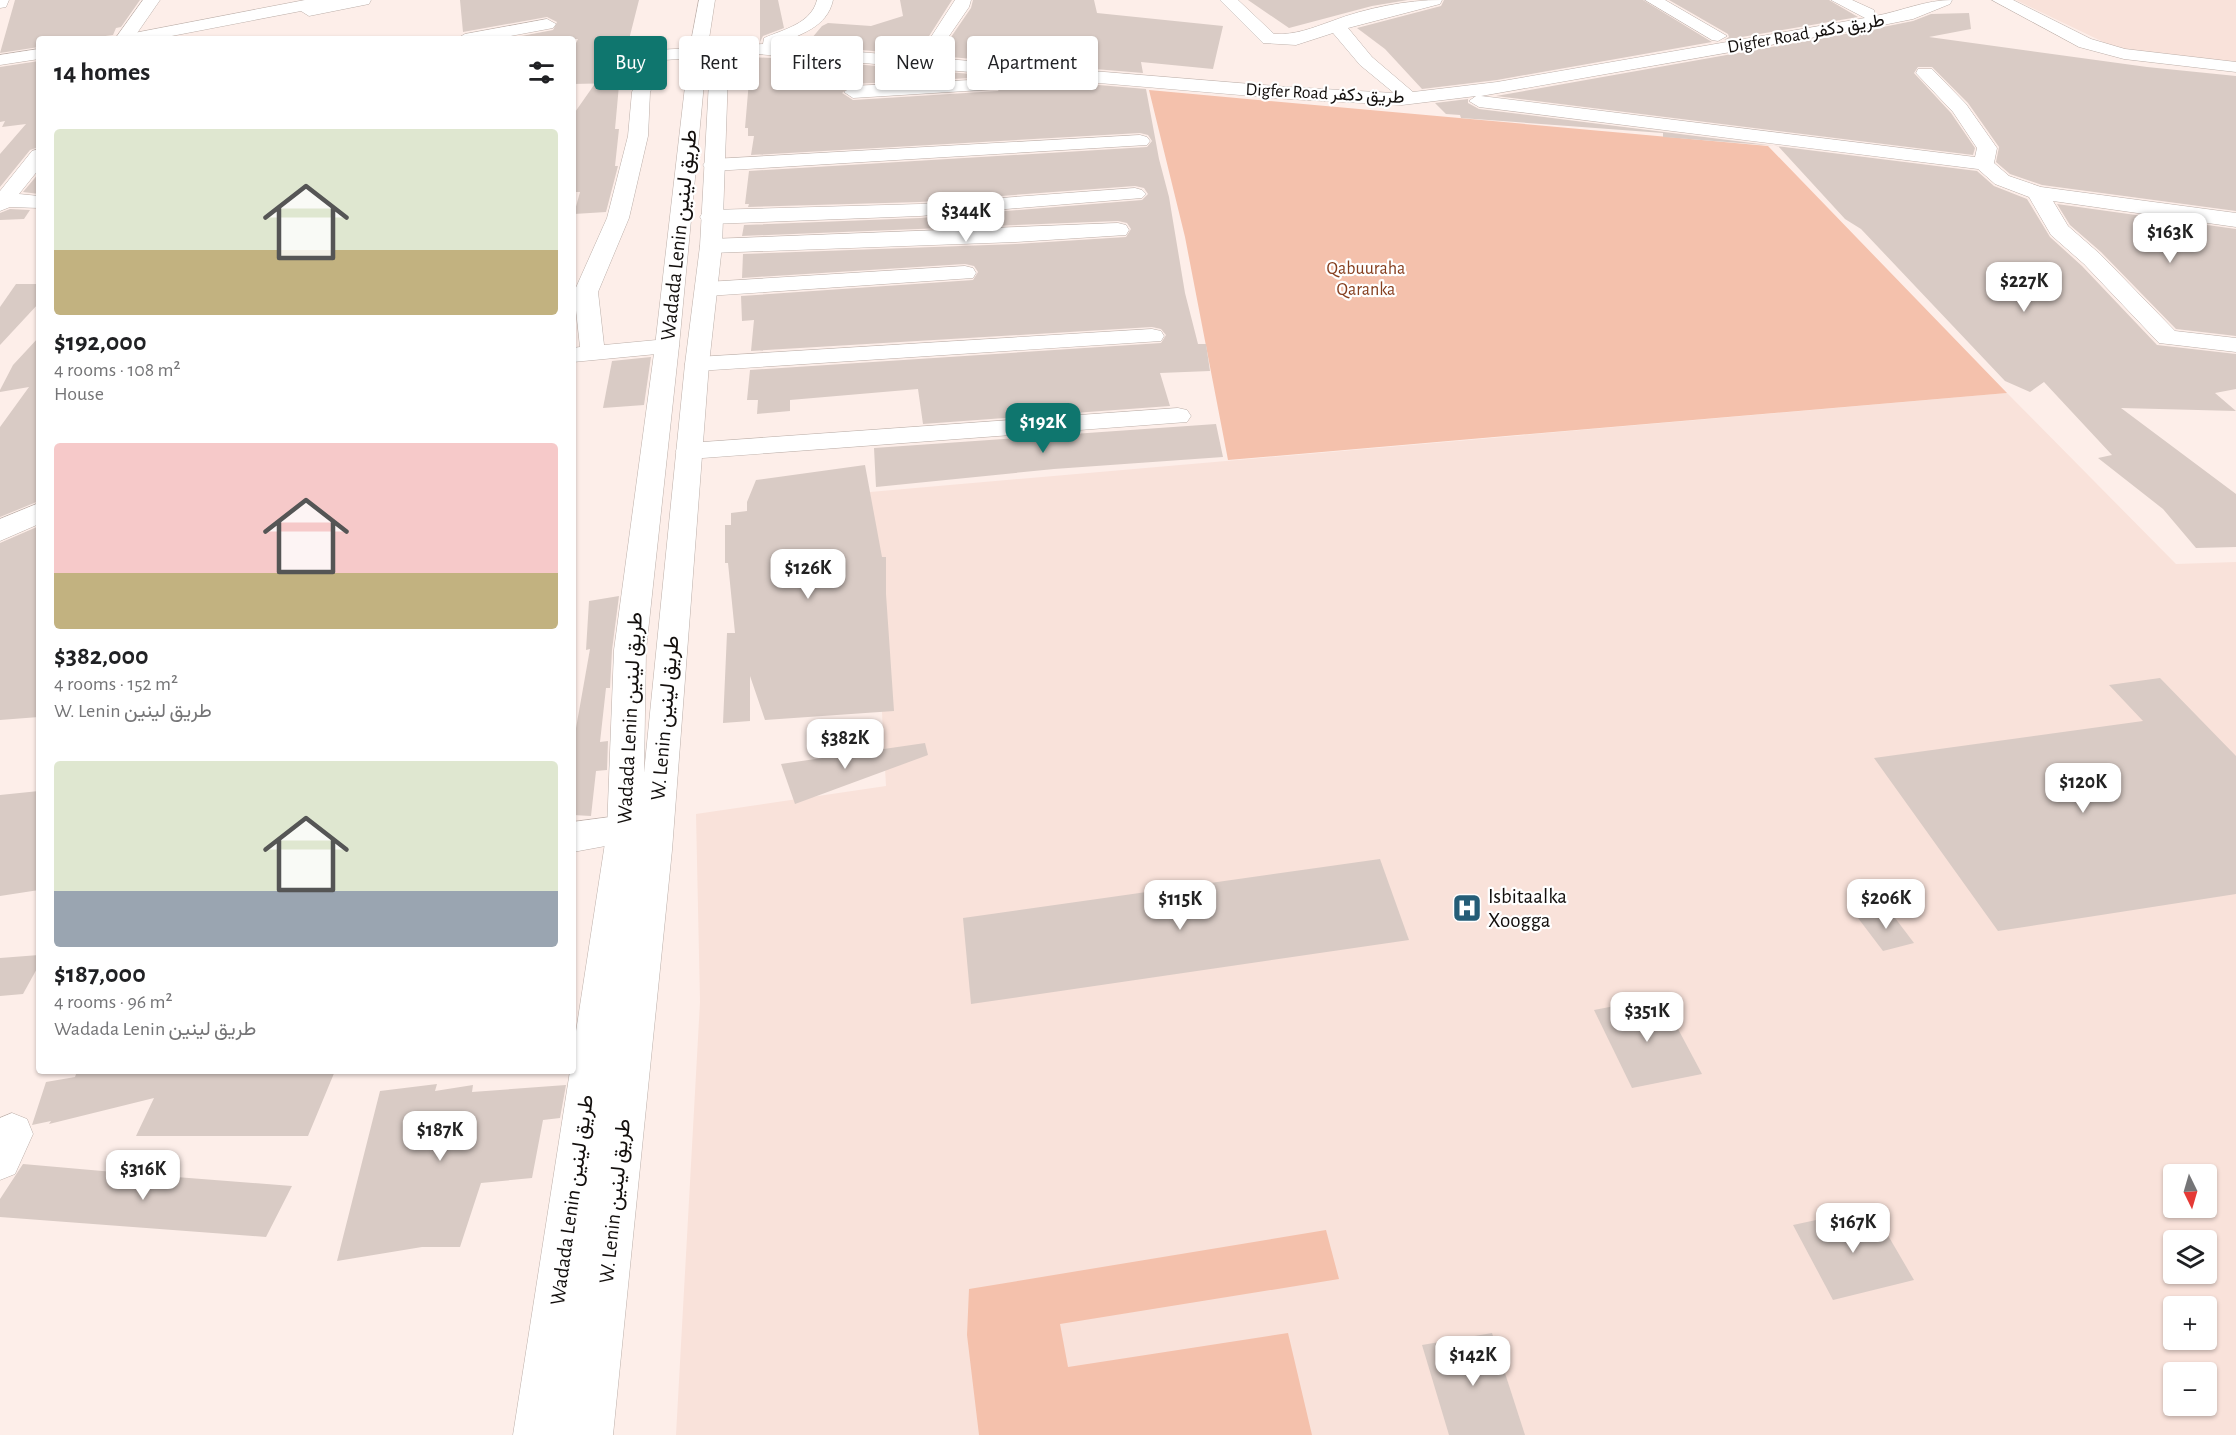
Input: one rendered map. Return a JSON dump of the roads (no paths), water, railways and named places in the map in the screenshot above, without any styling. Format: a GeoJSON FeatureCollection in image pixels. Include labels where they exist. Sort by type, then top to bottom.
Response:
{"type":"FeatureCollection","features":[{"type":"Feature","properties":{"kind":"street"},"geometry":{"type":"LineString","coordinates":[[129,36],[153,0]]}},
{"type":"Feature","properties":{"kind":"street"},"geometry":{"type":"LineString","coordinates":[[143,36],[331,0]]}},
{"type":"Feature","properties":{"kind":"street"},"geometry":{"type":"LineString","coordinates":[[181,36],[363,0]]}},
{"type":"Feature","properties":{"kind":"street","name":"Wadada Lenin طريق لينين"},"geometry":{"type":"LineString","coordinates":[[707,0],[709,36]]}},
{"type":"Feature","properties":{"kind":"street","name":"W. Lenin طريق لينين"},"geometry":{"type":"LineString","coordinates":[[714,36],[727,0]]}},
{"type":"Feature","properties":{"kind":"street"},"geometry":{"type":"LineString","coordinates":[[770,42],[813,23],[824,10],[825,0]]}},
{"type":"Feature","properties":{"kind":"street"},"geometry":{"type":"LineString","coordinates":[[941,36],[962,8],[963,0]]}},
{"type":"Feature","properties":{"kind":"street"},"geometry":{"type":"LineString","coordinates":[[1228,0],[1269,39],[1296,40],[1336,25],[1434,0]]}},
{"type":"Feature","properties":{"kind":"street"},"geometry":{"type":"LineString","coordinates":[[1653,0],[1718,36]]}},
{"type":"Feature","properties":{"kind":"street"},"geometry":{"type":"LineString","coordinates":[[1839,0],[1868,14]]}},
{"type":"Feature","properties":{"kind":"street","name":"Digfer Road طريق دكفر"},"geometry":{"type":"LineString","coordinates":[[955,59],[1340,92],[1404,92],[1462,84],[1718,36],[1868,14],[1899,8],[1917,0]]}},
{"type":"Feature","properties":{"kind":"street","name":"Digfer Road طريق دكفر"},"geometry":{"type":"LineString","coordinates":[[1098,78],[1360,98],[1448,96],[1873,22],[1907,15],[1944,0]]}},
{"type":"Feature","properties":{"kind":"street"},"geometry":{"type":"LineString","coordinates":[[2000,0],[2085,43],[2124,54],[2236,67]]}},
{"type":"Feature","properties":{"kind":"street"},"geometry":{"type":"LineString","coordinates":[[481,36],[547,24]]}},
{"type":"Feature","properties":{"kind":"street"},"geometry":{"type":"LineString","coordinates":[[1336,25],[1366,61],[1404,92]]}},
{"type":"Feature","properties":{"kind":"street"},"geometry":{"type":"LineString","coordinates":[[660,36],[661,31]]}},
{"type":"Feature","properties":{"kind":"street","name":"Digfer Road طريق دكفر"},"geometry":{"type":"LineString","coordinates":[[759,43],[875,51]]}},
{"type":"Feature","properties":{"kind":"street","name":"Digfer Road طريق دكفر"},"geometry":{"type":"LineString","coordinates":[[759,49],[967,67]]}},
{"type":"Feature","properties":{"kind":"street"},"geometry":{"type":"LineString","coordinates":[[0,60],[36,54]]}},
{"type":"Feature","properties":{"kind":"street"},"geometry":{"type":"LineString","coordinates":[[0,68],[36,62]]}},
{"type":"Feature","properties":{"kind":"street"},"geometry":{"type":"LineString","coordinates":[[1925,73],[1963,109],[1981,136],[1987,148],[1984,164]]}},
{"type":"Feature","properties":{"kind":"street"},"geometry":{"type":"LineString","coordinates":[[854,92],[967,87]]}},
{"type":"Feature","properties":{"kind":"street"},"geometry":{"type":"LineString","coordinates":[[642,90],[638,136],[618,218],[586,292],[583,354],[667,346]]}},
{"type":"Feature","properties":{"kind":"street","name":"Wadada Lenin طريق لينين"},"geometry":{"type":"LineString","coordinates":[[538,1435],[625,831],[630,650],[667,346],[704,90]]}},
{"type":"Feature","properties":{"kind":"street","name":"W. Lenin طريق لينين"},"geometry":{"type":"LineString","coordinates":[[588,1435],[654,850],[697,364],[707,289],[713,165],[711,90]]}},
{"type":"Feature","properties":{"kind":"street"},"geometry":{"type":"LineString","coordinates":[[1448,96],[1572,114],[1984,164],[2002,180],[2037,194],[2236,220]]}},
{"type":"Feature","properties":{"kind":"street"},"geometry":{"type":"LineString","coordinates":[[713,165],[1140,141]]}},
{"type":"Feature","properties":{"kind":"street"},"geometry":{"type":"LineString","coordinates":[[3,202],[36,159]]}},
{"type":"Feature","properties":{"kind":"street"},"geometry":{"type":"LineString","coordinates":[[711,232],[920,210],[1136,194]]}},
{"type":"Feature","properties":{"kind":"street"},"geometry":{"type":"LineString","coordinates":[[2037,194],[2059,230],[2092,259],[2168,338],[2236,345]]}},
{"type":"Feature","properties":{"kind":"street"},"geometry":{"type":"LineString","coordinates":[[3,202],[36,202]]}},
{"type":"Feature","properties":{"kind":"street"},"geometry":{"type":"LineString","coordinates":[[711,232],[822,240],[1019,237],[1118,230]]}},
{"type":"Feature","properties":{"kind":"street"},"geometry":{"type":"LineString","coordinates":[[707,289],[965,273]]}},
{"type":"Feature","properties":{"kind":"street"},"geometry":{"type":"LineString","coordinates":[[697,364],[1152,336]]}},
{"type":"Feature","properties":{"kind":"street"},"geometry":{"type":"LineString","coordinates":[[689,451],[1178,416]]}},
{"type":"Feature","properties":{"kind":"street"},"geometry":{"type":"LineString","coordinates":[[0,531],[36,513]]}},
{"type":"Feature","properties":{"kind":"street"},"geometry":{"type":"LineString","coordinates":[[576,837],[625,831]]}},
{"type":"Feature","properties":{"kind":"place","name":"Isbitaalka Xoogga"},"geometry":{"type":"Point","coordinates":[1467,908]}},
{"type":"Feature","properties":{"kind":"park label","name":"Qabuuraha Qaranka"},"geometry":{"type":"Point","coordinates":[1366,279]}}]}
